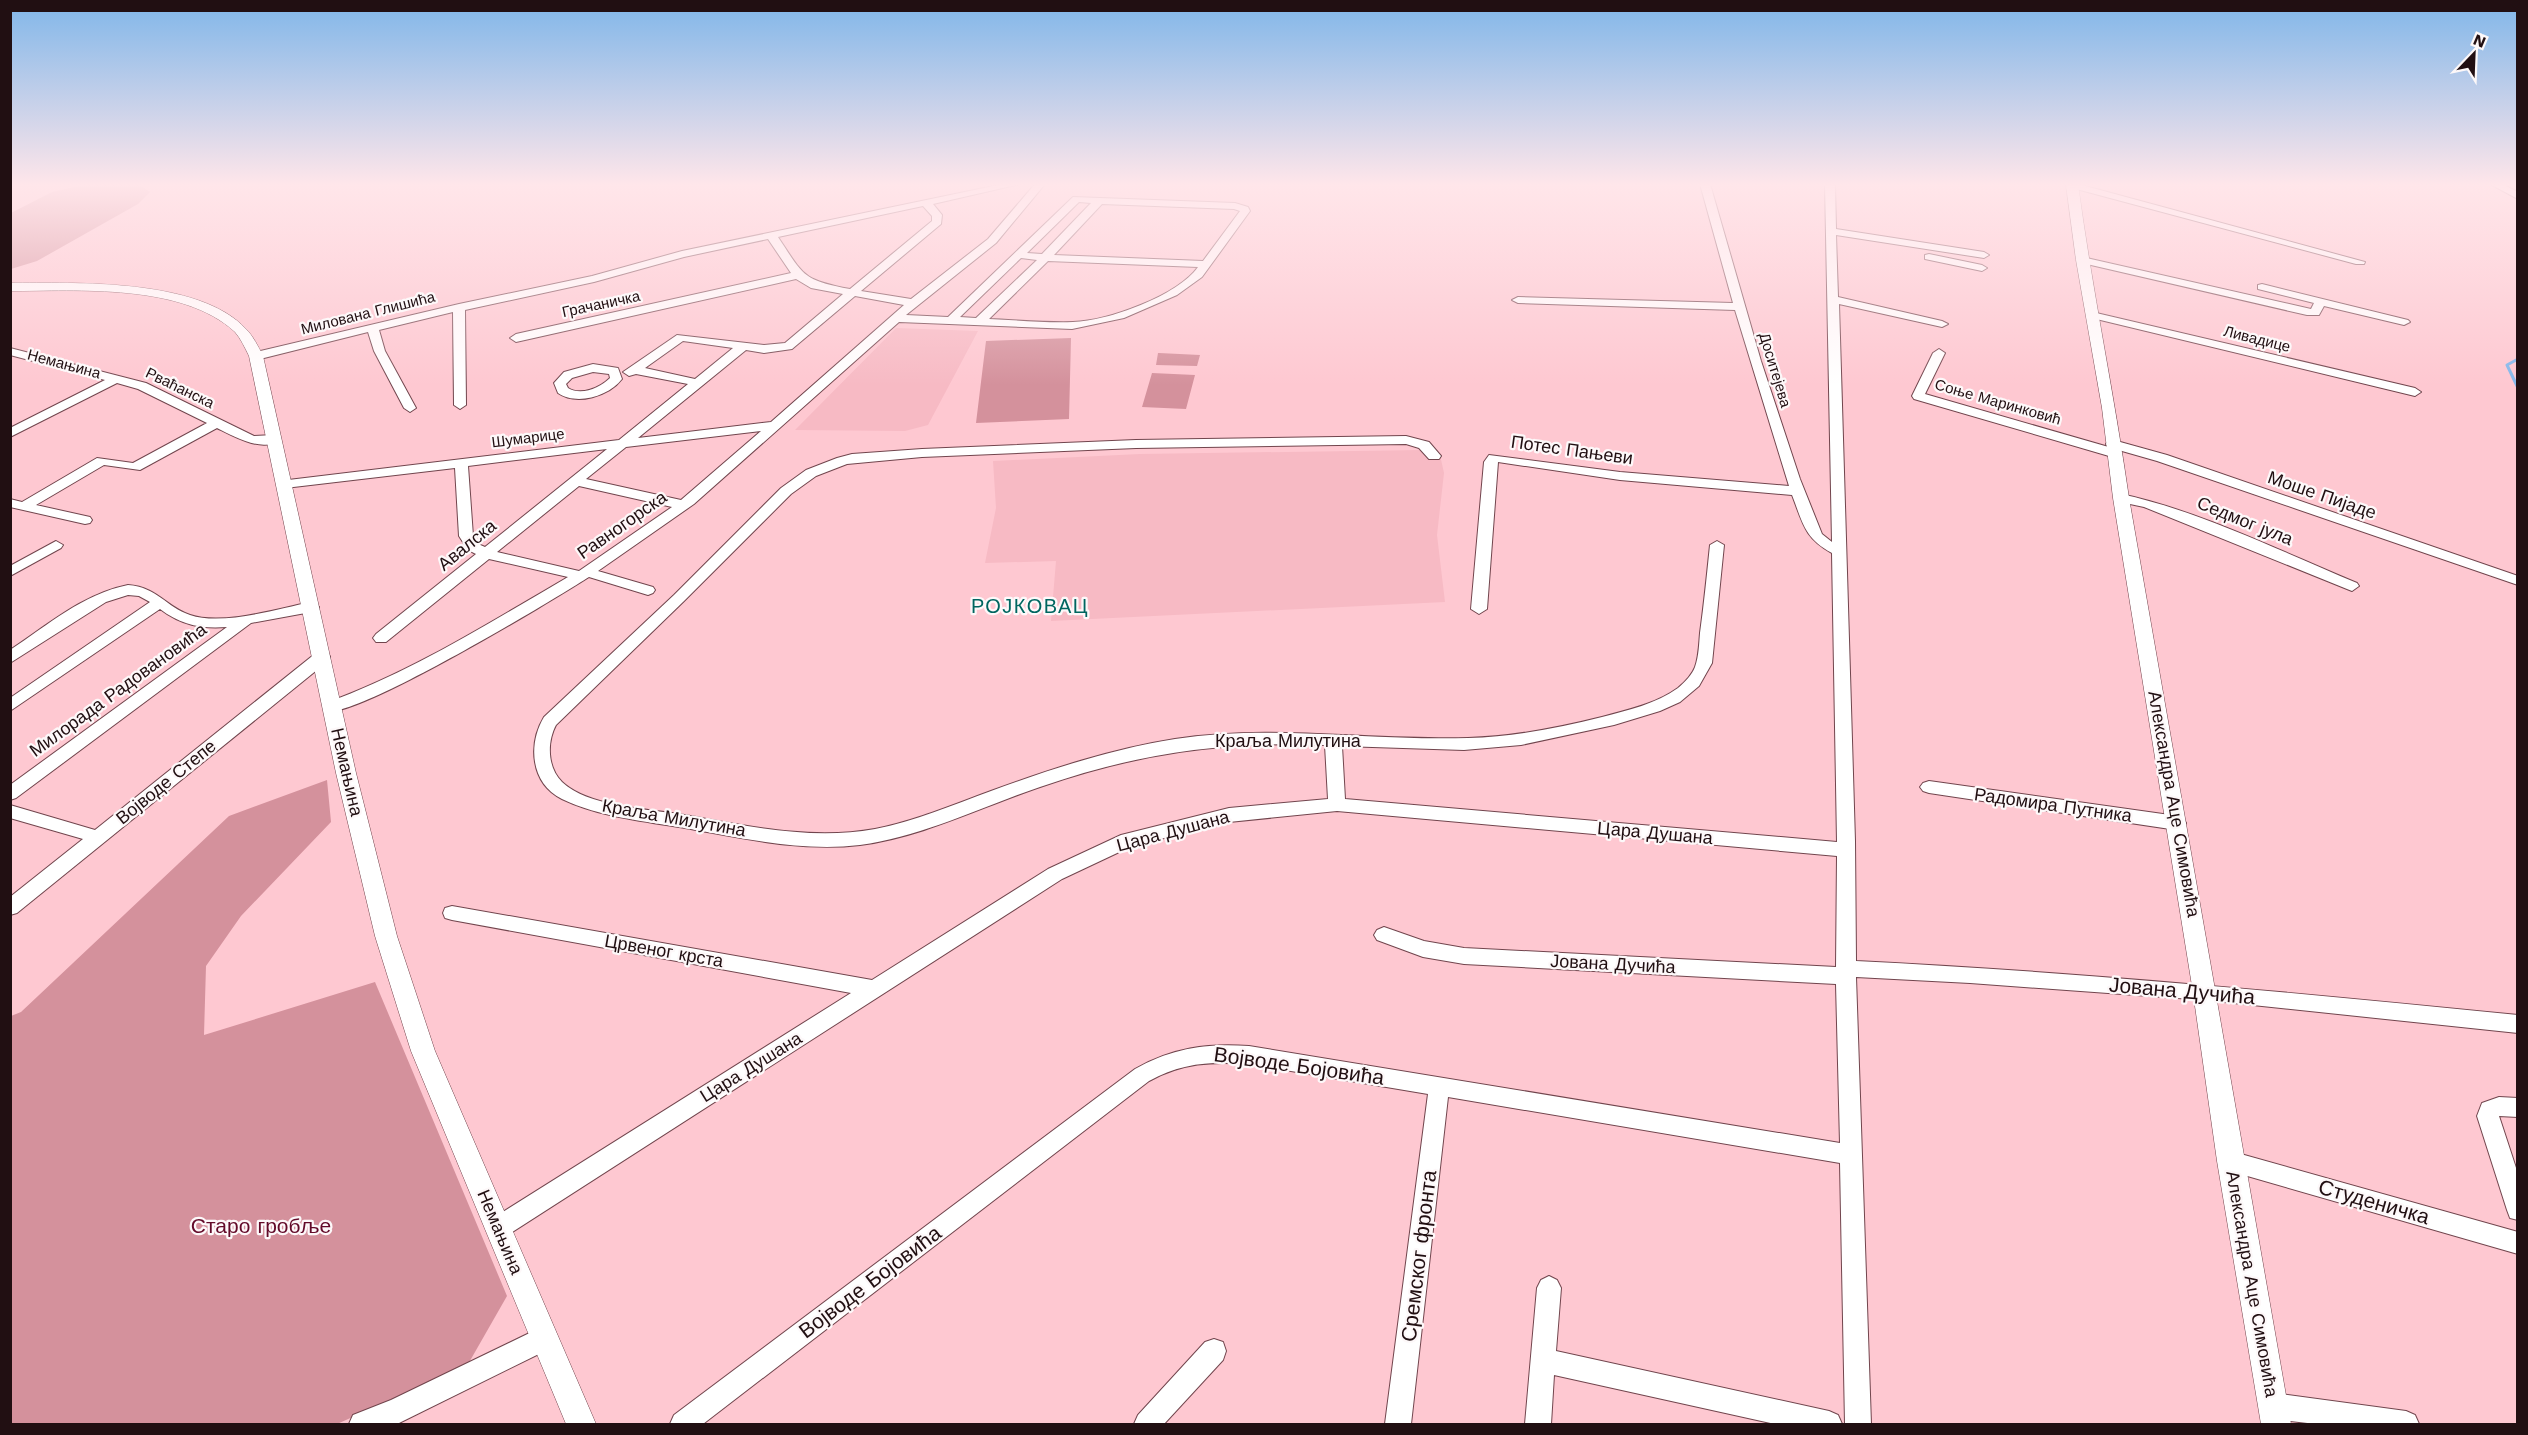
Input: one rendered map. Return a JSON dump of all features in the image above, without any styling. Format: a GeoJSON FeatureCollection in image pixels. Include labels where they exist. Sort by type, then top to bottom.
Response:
{"type":"FeatureCollection","features":[{"type":"Feature","properties":{"kind":"street","name":"Милована Глишића"},"geometry":{"type":"LineString","coordinates":[[256,356],[459,307],[594,279],[696,251]]}},
{"type":"Feature","properties":{"kind":"street"},"geometry":{"type":"LineString","coordinates":[[782,251],[798,275],[815,286],[912,303]]}},
{"type":"Feature","properties":{"kind":"street"},"geometry":{"type":"LineString","coordinates":[[616,375],[635,370],[681,337],[742,347],[784,348],[792,344],[903,251]]}},
{"type":"Feature","properties":{"kind":"street","name":"Равногорска"},"geometry":{"type":"LineString","coordinates":[[332,707],[370,693],[418,670],[584,574],[683,505],[912,303],[979,251]]}},
{"type":"Feature","properties":{"kind":"street"},"geometry":{"type":"LineString","coordinates":[[951,320],[1025,251]]}},
{"type":"Feature","properties":{"kind":"street"},"geometry":{"type":"LineString","coordinates":[[979,322],[1052,251]]}},
{"type":"Feature","properties":{"kind":"street"},"geometry":{"type":"LineString","coordinates":[[896,318],[1095,324],[1183,288],[1198,275],[1216,251]]}},
{"type":"Feature","properties":{"kind":"street","name":"Доситејева"},"geometry":{"type":"LineString","coordinates":[[1723,251],[1739,308],[1798,491],[1815,535],[1821,542],[1838,552]]}},
{"type":"Feature","properties":{"kind":"street"},"geometry":{"type":"LineString","coordinates":[[1831,251],[1858,1425]]}},
{"type":"Feature","properties":{"kind":"street"},"geometry":{"type":"LineString","coordinates":[[1902,251],[1982,268]]}},
{"type":"Feature","properties":{"kind":"street"},"geometry":{"type":"LineString","coordinates":[[1952,251],[1984,255]]}},
{"type":"Feature","properties":{"kind":"street","name":"Александра Аце Симовића"},"geometry":{"type":"LineString","coordinates":[[2081,251],[2205,992],[2230,1161],[2275,1415]]}},
{"type":"Feature","properties":{"kind":"street"},"geometry":{"type":"LineString","coordinates":[[2319,251],[2360,262]]}},
{"type":"Feature","properties":{"kind":"street"},"geometry":{"type":"LineString","coordinates":[[1021,255],[1045,258],[1206,264]]}},
{"type":"Feature","properties":{"kind":"street"},"geometry":{"type":"LineString","coordinates":[[2082,260],[2307,312],[2315,313],[2320,301]]}},
{"type":"Feature","properties":{"kind":"street","name":"Грачаничка"},"geometry":{"type":"LineString","coordinates":[[516,338],[798,275]]}},
{"type":"Feature","properties":{"kind":"street","name":"Немањина"},"geometry":{"type":"LineString","coordinates":[[10,287],[112,289],[179,300],[213,311],[233,324],[248,339],[256,356],[332,707],[386,936],[399,979],[423,1051],[581,1425]]}},
{"type":"Feature","properties":{"kind":"street"},"geometry":{"type":"LineString","coordinates":[[2262,287],[2404,322]]}},
{"type":"Feature","properties":{"kind":"street"},"geometry":{"type":"LineString","coordinates":[[1833,299],[1942,324]]}},
{"type":"Feature","properties":{"kind":"street"},"geometry":{"type":"LineString","coordinates":[[1518,300],[1739,308]]}},
{"type":"Feature","properties":{"kind":"street"},"geometry":{"type":"LineString","coordinates":[[459,307],[460,405]]}},
{"type":"Feature","properties":{"kind":"street","name":"Ливадице"},"geometry":{"type":"LineString","coordinates":[[2092,315],[2415,392]]}},
{"type":"Feature","properties":{"kind":"street"},"geometry":{"type":"LineString","coordinates":[[373,328],[382,361],[400,387],[410,408]]}},
{"type":"Feature","properties":{"kind":"street","name":"Авалска"},"geometry":{"type":"LineString","coordinates":[[381,638],[742,347]]}},
{"type":"Feature","properties":{"kind":"street","name":"Немањина"},"geometry":{"type":"LineString","coordinates":[[10,351],[118,378]]}},
{"type":"Feature","properties":{"kind":"street","name":"Соње Маринковић"},"geometry":{"type":"LineString","coordinates":[[1939,353],[1918,396],[2114,448]]}},
{"type":"Feature","properties":{"kind":"street"},"geometry":{"type":"LineString","coordinates":[[635,370],[699,383]]}},
{"type":"Feature","properties":{"kind":"street","name":"Рваћанска"},"geometry":{"type":"LineString","coordinates":[[10,433],[118,378],[142,386],[252,440],[273,439]]}},
{"type":"Feature","properties":{"kind":"street"},"geometry":{"type":"LineString","coordinates":[[17,504],[102,460],[135,467],[216,423]]}},
{"type":"Feature","properties":{"kind":"street","name":"Шумарице"},"geometry":{"type":"LineString","coordinates":[[285,484],[775,425]]}},
{"type":"Feature","properties":{"kind":"street","name":"Краља Милутина"},"geometry":{"type":"LineString","coordinates":[[1434,456],[1424,445],[1406,440],[1288,441],[922,453],[852,458],[825,467],[811,473],[786,491],[679,598],[554,716],[545,728],[543,759],[546,776],[555,788],[597,806],[729,830],[843,839],[904,828],[1086,764],[1126,754],[1206,741],[1258,738],[1462,744],[1527,739],[1599,723],[1672,698],[1690,686],[1703,668],[1717,545]]}},
{"type":"Feature","properties":{"kind":"street","name":"Моше Пијаде"},"geometry":{"type":"LineString","coordinates":[[2114,448],[2162,458],[2517,581]]}},
{"type":"Feature","properties":{"kind":"street","name":"Потес Пањеви"},"geometry":{"type":"LineString","coordinates":[[1479,609],[1491,462],[1494,458],[1620,476],[1798,491]]}},
{"type":"Feature","properties":{"kind":"street"},"geometry":{"type":"LineString","coordinates":[[461,463],[466,536],[473,547],[487,554],[648,590]]}},
{"type":"Feature","properties":{"kind":"street"},"geometry":{"type":"LineString","coordinates":[[576,481],[683,505]]}},
{"type":"Feature","properties":{"kind":"street","name":"Седмог јула"},"geometry":{"type":"LineString","coordinates":[[2121,498],[2142,502],[2352,586]]}},
{"type":"Feature","properties":{"kind":"street"},"geometry":{"type":"LineString","coordinates":[[17,504],[85,520]]}},
{"type":"Feature","properties":{"kind":"street"},"geometry":{"type":"LineString","coordinates":[[14,568],[56,545]]}},
{"type":"Feature","properties":{"kind":"street"},"geometry":{"type":"LineString","coordinates":[[10,658],[112,593],[129,590],[141,591],[182,618],[191,621],[248,618],[311,607]]}},
{"type":"Feature","properties":{"kind":"street"},"geometry":{"type":"LineString","coordinates":[[10,706],[160,602]]}},
{"type":"Feature","properties":{"kind":"street","name":"Милорада Радовановића"},"geometry":{"type":"LineString","coordinates":[[10,794],[248,618]]}},
{"type":"Feature","properties":{"kind":"street","name":"Војводе Степе"},"geometry":{"type":"LineString","coordinates":[[10,908],[321,657]]}},
{"type":"Feature","properties":{"kind":"street"},"geometry":{"type":"LineString","coordinates":[[1333,740],[1337,805]]}},
{"type":"Feature","properties":{"kind":"street","name":"Радомира Путника"},"geometry":{"type":"LineString","coordinates":[[1929,787],[2177,823]]}},
{"type":"Feature","properties":{"kind":"street","name":"Цара Душана"},"geometry":{"type":"LineString","coordinates":[[498,1228],[1055,874],[1127,840],[1229,814],[1337,805],[1846,850]]}},
{"type":"Feature","properties":{"kind":"street"},"geometry":{"type":"LineString","coordinates":[[10,811],[98,837]]}},
{"type":"Feature","properties":{"kind":"street","name":"Црвеног крста"},"geometry":{"type":"LineString","coordinates":[[452,913],[875,988]]}},
{"type":"Feature","properties":{"kind":"street","name":"Јована Дучића"},"geometry":{"type":"LineString","coordinates":[[1384,934],[1423,949],[1457,956],[1970,975],[2205,992],[2517,1024]]}},
{"type":"Feature","properties":{"kind":"street","name":"Војводе Бојовића"},"geometry":{"type":"LineString","coordinates":[[683,1425],[1142,1075],[1161,1064],[1186,1055],[1213,1052],[1249,1055],[1851,1155]]}},
{"type":"Feature","properties":{"kind":"street","name":"Сремског фронта"},"geometry":{"type":"LineString","coordinates":[[1398,1425],[1439,1087]]}},
{"type":"Feature","properties":{"kind":"street"},"geometry":{"type":"LineString","coordinates":[[2517,1108],[2499,1106],[2490,1110],[2488,1116],[2517,1210]]}},
{"type":"Feature","properties":{"kind":"street","name":"Студеничка"},"geometry":{"type":"LineString","coordinates":[[2230,1161],[2517,1243]]}},
{"type":"Feature","properties":{"kind":"street"},"geometry":{"type":"LineString","coordinates":[[1538,1425],[1550,1288]]}},
{"type":"Feature","properties":{"kind":"street"},"geometry":{"type":"LineString","coordinates":[[362,1425],[428,1397],[544,1338]]}},
{"type":"Feature","properties":{"kind":"street"},"geometry":{"type":"LineString","coordinates":[[1147,1425],[1214,1351]]}},
{"type":"Feature","properties":{"kind":"street"},"geometry":{"type":"LineString","coordinates":[[1543,1360],[1829,1425]]}},
{"type":"Feature","properties":{"kind":"street"},"geometry":{"type":"LineString","coordinates":[[2275,1415],[2406,1425]]}},
{"type":"Feature","properties":{"kind":"shaded area"},"geometry":{"type":"Polygon","coordinates":[[[896,328],[978,331],[928,425],[905,431],[795,430],[896,328]]]}},
{"type":"Feature","properties":{"kind":"shaded area"},"geometry":{"type":"Polygon","coordinates":[[[1421,450],[1440,455],[1444,473],[1437,535],[1445,602],[1051,621],[1056,561],[985,563],[996,508],[993,461],[1140,454],[1421,450]]]}},
{"type":"Feature","properties":{"kind":"green space"},"geometry":{"type":"Polygon","coordinates":[[[11,251],[55,251],[37,261],[11,269],[11,251]]]}},
{"type":"Feature","properties":{"kind":"green space"},"geometry":{"type":"Polygon","coordinates":[[[1071,338],[1069,419],[976,423],[986,341],[1071,338]]]}},
{"type":"Feature","properties":{"kind":"green space"},"geometry":{"type":"Polygon","coordinates":[[[1158,353],[1200,355],[1197,366],[1156,365],[1158,353]]]}},
{"type":"Feature","properties":{"kind":"green space"},"geometry":{"type":"Polygon","coordinates":[[[1152,373],[1195,375],[1186,409],[1142,407],[1152,373]]]}},
{"type":"Feature","properties":{"kind":"green space","name":"Старо гробље"},"geometry":{"type":"Polygon","coordinates":[[[327,780],[331,822],[241,916],[206,966],[204,1035],[375,982],[507,1296],[467,1366],[337,1424],[11,1424],[11,1016],[21,1012],[229,816],[327,780]]]}},
{"type":"Feature","properties":{"kind":"waterway"},"geometry":{"type":"LineString","coordinates":[[2518,359],[2507,365],[2518,388]]}},
{"type":"Feature","properties":{"kind":"district","name":"РОЈКОВАЦ"},"geometry":{"type":"Point","coordinates":[1030,606]}}]}
